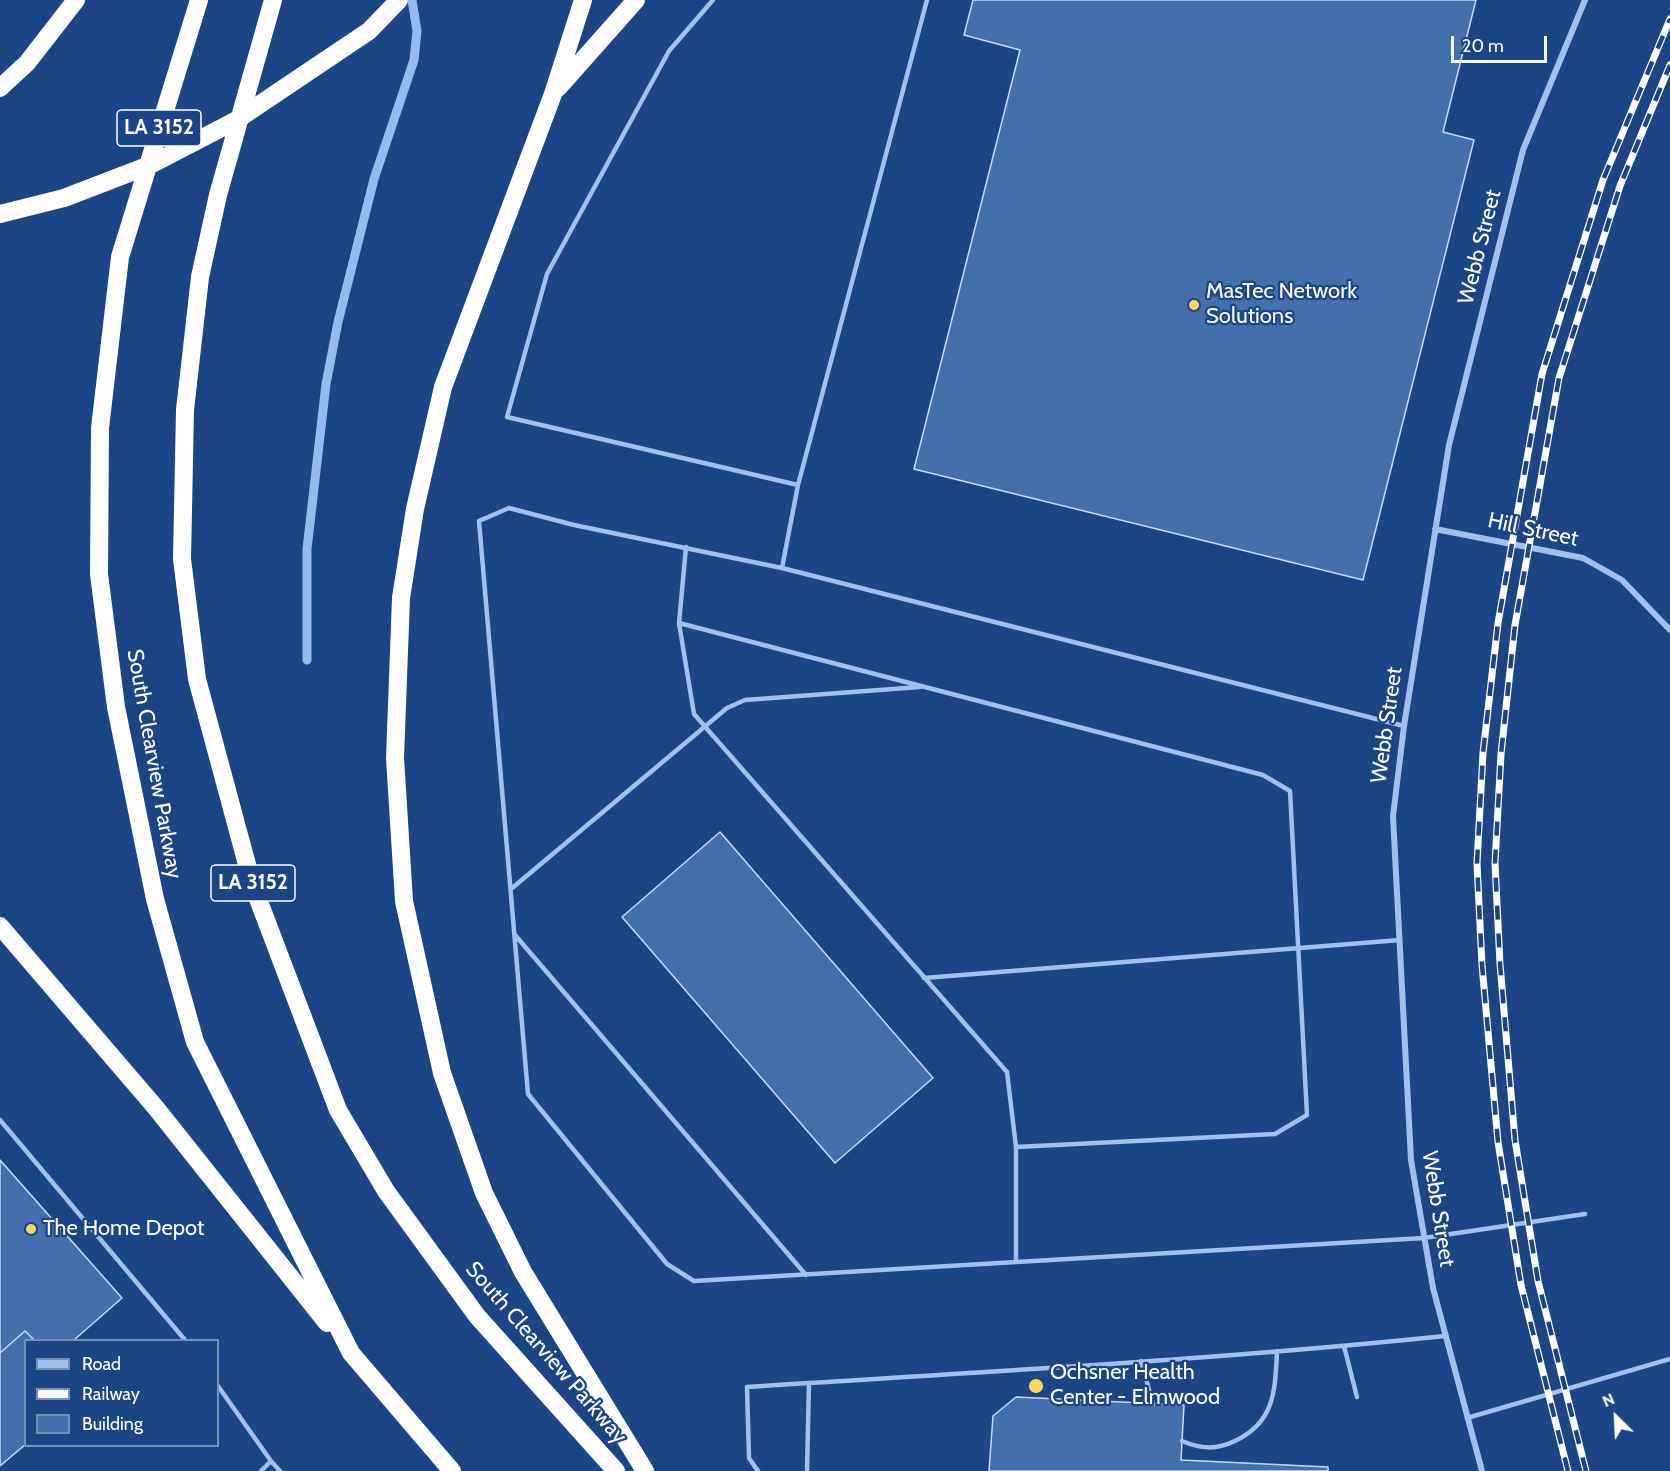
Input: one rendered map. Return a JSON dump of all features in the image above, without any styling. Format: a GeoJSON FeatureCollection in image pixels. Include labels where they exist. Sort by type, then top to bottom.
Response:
{"type":"FeatureCollection","features":[{"type":"Feature","properties":{"kind":"highway"},"geometry":{"type":"LineString","coordinates":[[0,88],[27,63],[76,0]]}},
{"type":"Feature","properties":{"kind":"highway","name":"South Clearview Parkway"},"geometry":{"type":"LineString","coordinates":[[199,0],[120,257],[100,428],[99,574],[116,707],[153,888],[195,1042],[351,1353],[452,1471]]}},
{"type":"Feature","properties":{"kind":"highway","name":"South Clearview Parkway"},"geometry":{"type":"LineString","coordinates":[[273,0],[221,184],[200,277],[185,410],[182,559],[197,679],[252,883],[338,1110],[386,1191],[477,1316],[616,1471]]}},
{"type":"Feature","properties":{"kind":"highway"},"geometry":{"type":"LineString","coordinates":[[0,214],[64,198],[150,165],[235,121],[369,31],[399,0]]}},
{"type":"Feature","properties":{"kind":"highway"},"geometry":{"type":"LineString","coordinates":[[583,0],[553,94],[443,387],[415,509],[401,598],[395,758],[404,901],[442,1073],[484,1193],[523,1272],[645,1471]]}},
{"type":"Feature","properties":{"kind":"highway"},"geometry":{"type":"LineString","coordinates":[[553,94],[636,0]]}},
{"type":"Feature","properties":{"kind":"highway"},"geometry":{"type":"LineString","coordinates":[[0,926],[156,1108],[351,1353]]}},
{"type":"Feature","properties":{"kind":"street","name":"Webb Street"},"geometry":{"type":"LineString","coordinates":[[1482,1471],[1433,1288],[1411,1160],[1393,816],[1404,726],[1449,445],[1523,150],[1585,0]]}},
{"type":"Feature","properties":{"kind":"street","name":"Hill Street"},"geometry":{"type":"LineString","coordinates":[[1435,529],[1583,558],[1622,580],[1670,630]]}},
{"type":"Feature","properties":{"kind":"lane"},"geometry":{"type":"LineString","coordinates":[[713,0],[669,51],[548,274],[507,417],[798,485]]}},
{"type":"Feature","properties":{"kind":"lane"},"geometry":{"type":"LineString","coordinates":[[782,568],[798,485],[927,0]]}},
{"type":"Feature","properties":{"kind":"lane"},"geometry":{"type":"LineString","coordinates":[[1404,726],[782,568],[574,525],[509,508],[480,521],[528,1094],[667,1264],[694,1281],[1424,1238],[1585,1214]]}},
{"type":"Feature","properties":{"kind":"lane"},"geometry":{"type":"LineString","coordinates":[[686,547],[679,623],[694,714],[1007,1072],[1016,1147],[1016,1262]]}},
{"type":"Feature","properties":{"kind":"lane"},"geometry":{"type":"LineString","coordinates":[[679,623],[1263,775],[1290,791],[1307,1115],[1275,1134],[1016,1147]]}},
{"type":"Feature","properties":{"kind":"lane"},"geometry":{"type":"LineString","coordinates":[[511,889],[728,708],[745,700],[924,686]]}},
{"type":"Feature","properties":{"kind":"lane"},"geometry":{"type":"LineString","coordinates":[[515,934],[806,1275]]}},
{"type":"Feature","properties":{"kind":"lane"},"geometry":{"type":"LineString","coordinates":[[924,978],[1400,940]]}},
{"type":"Feature","properties":{"kind":"lane"},"geometry":{"type":"LineString","coordinates":[[0,1120],[183,1339]]}},
{"type":"Feature","properties":{"kind":"lane"},"geometry":{"type":"LineString","coordinates":[[758,1471],[749,1458],[747,1387],[1344,1347],[1445,1336]]}},
{"type":"Feature","properties":{"kind":"lane"},"geometry":{"type":"LineString","coordinates":[[1344,1347],[1356,1397]]}},
{"type":"Feature","properties":{"kind":"lane"},"geometry":{"type":"LineString","coordinates":[[1182,1441],[1199,1448],[1215,1448],[1251,1434],[1265,1419],[1275,1387],[1276,1351]]}},
{"type":"Feature","properties":{"kind":"lane"},"geometry":{"type":"LineString","coordinates":[[1467,1418],[1670,1359]]}},
{"type":"Feature","properties":{"kind":"lane"},"geometry":{"type":"LineString","coordinates":[[1141,1361],[1153,1404]]}},
{"type":"Feature","properties":{"kind":"lane"},"geometry":{"type":"LineString","coordinates":[[807,1471],[809,1383]]}},
{"type":"Feature","properties":{"kind":"lane"},"geometry":{"type":"LineString","coordinates":[[219,1387],[280,1471]]}},
{"type":"Feature","properties":{"kind":"lane"},"geometry":{"type":"LineString","coordinates":[[261,1471],[271,1461]]}},
{"type":"Feature","properties":{"kind":"building","name":"MasTec Network Solutions"},"geometry":{"type":"Polygon","coordinates":[[[973,0],[1476,0],[1443,132],[1474,140],[1363,580],[914,469],[1020,50],[964,35],[973,0]]]}},
{"type":"Feature","properties":{"kind":"building"},"geometry":{"type":"Polygon","coordinates":[[[720,832],[933,1078],[835,1163],[622,917],[720,832]]]}},
{"type":"Feature","properties":{"kind":"building","name":"The Home Depot"},"geometry":{"type":"Polygon","coordinates":[[[0,1160],[122,1298],[75,1339],[33,1339],[25,1331],[0,1353],[0,1160]]]}},
{"type":"Feature","properties":{"kind":"building"},"geometry":{"type":"Polygon","coordinates":[[[25,1331],[33,1339],[24,1339],[24,1446],[0,1466],[0,1353],[25,1331]]]}},
{"type":"Feature","properties":{"kind":"building"},"geometry":{"type":"Polygon","coordinates":[[[1016,1397],[1184,1405],[1181,1460],[1328,1467],[1328,1471],[989,1471],[993,1416],[1016,1397]]]}},
{"type":"Feature","properties":{"kind":"waterway"},"geometry":{"type":"LineString","coordinates":[[307,660],[307,549],[326,384],[338,322],[374,179],[414,60],[417,31],[412,0]]}},
{"type":"Feature","properties":{"kind":"railway"},"geometry":{"type":"LineString","coordinates":[[1568,1471],[1521,1285],[1498,1142],[1482,965],[1477,863],[1483,753],[1498,623],[1542,374],[1603,180],[1670,19]]}},
{"type":"Feature","properties":{"kind":"railway"},"geometry":{"type":"LineString","coordinates":[[1586,1471],[1538,1281],[1515,1140],[1500,964],[1495,863],[1501,754],[1515,625],[1559,378],[1620,186],[1670,65]]}},
{"type":"Feature","properties":{"kind":"place","name":"MasTec Network Solutions"},"geometry":{"type":"Point","coordinates":[1194,305]}},
{"type":"Feature","properties":{"kind":"place","name":"The Home Depot"},"geometry":{"type":"Point","coordinates":[31,1229]}},
{"type":"Feature","properties":{"kind":"place","name":"Ochsner Health Center - Elmwood"},"geometry":{"type":"Point","coordinates":[1036,1386]}}]}
